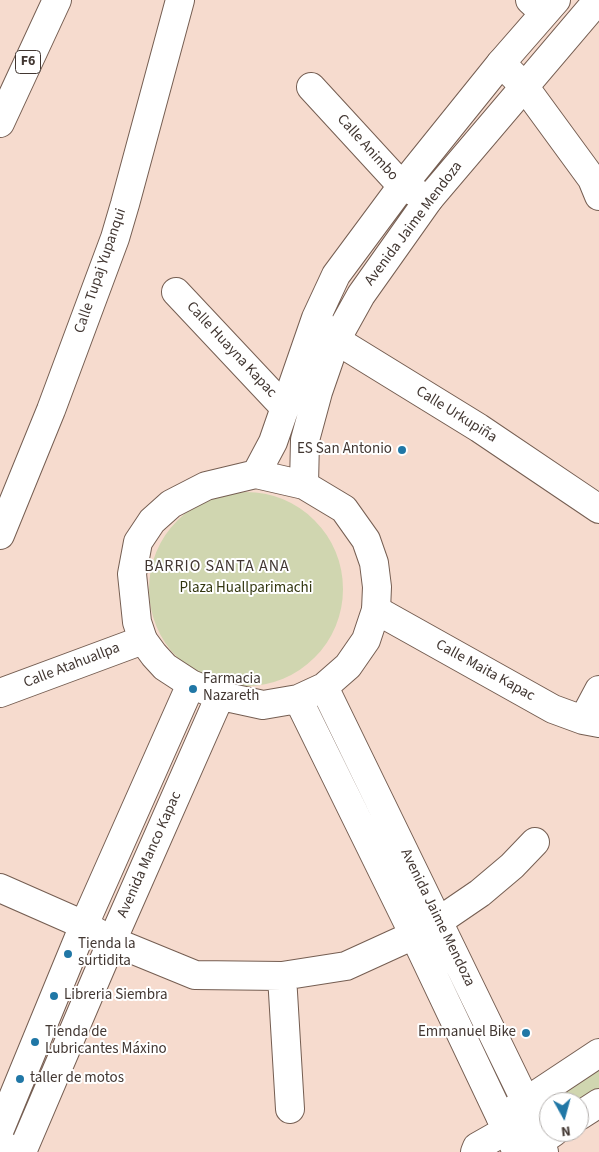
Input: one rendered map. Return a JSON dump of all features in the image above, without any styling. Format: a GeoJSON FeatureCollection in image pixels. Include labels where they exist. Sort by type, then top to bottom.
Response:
{"type":"FeatureCollection","features":[{"type":"Feature","properties":{"kind":"main road","name":"F6"},"geometry":{"type":"LineString","coordinates":[[0,123],[56,0]]}},
{"type":"Feature","properties":{"kind":"main road","name":"Calle Tupaj Yupanqui"},"geometry":{"type":"LineString","coordinates":[[0,535],[9,485],[51,410],[115,238],[180,0]]}},
{"type":"Feature","properties":{"kind":"main road","name":"Avenida Jaime Mendoza"},"geometry":{"type":"LineString","coordinates":[[304,485],[305,440],[318,392],[336,340],[361,295],[429,199],[598,0]]}},
{"type":"Feature","properties":{"kind":"main road","name":"Avenida Jaime Mendoza"},"geometry":{"type":"LineString","coordinates":[[256,474],[274,442],[316,318],[336,275],[402,186],[501,63],[543,4]]}},
{"type":"Feature","properties":{"kind":"main road"},"geometry":{"type":"LineString","coordinates":[[501,63],[524,86],[597,183]]}},
{"type":"Feature","properties":{"kind":"main road","name":"Calle Animbo"},"geometry":{"type":"LineString","coordinates":[[311,87],[402,186],[429,199]]}},
{"type":"Feature","properties":{"kind":"main road","name":"Calle Huayna Kapac"},"geometry":{"type":"LineString","coordinates":[[176,292],[285,408]]}},
{"type":"Feature","properties":{"kind":"main road","name":"Calle Urkupiña"},"geometry":{"type":"LineString","coordinates":[[316,318],[336,340],[478,428],[599,509]]}},
{"type":"Feature","properties":{"kind":"main road"},"geometry":{"type":"LineString","coordinates":[[256,474],[304,485],[344,509],[366,540],[374,563],[377,587],[376,610],[366,640],[348,666],[324,687],[298,699],[263,705],[220,696],[191,684],[166,667],[143,640],[137,622],[132,574],[138,542],[152,521],[171,504],[206,486],[256,474]]}},
{"type":"Feature","properties":{"kind":"main road","name":"Calle Maita Kapac"},"geometry":{"type":"LineString","coordinates":[[376,610],[553,709],[591,721]]}},
{"type":"Feature","properties":{"kind":"main road","name":"Calle Atahuallpa"},"geometry":{"type":"LineString","coordinates":[[0,693],[143,640]]}},
{"type":"Feature","properties":{"kind":"main road"},"geometry":{"type":"LineString","coordinates":[[0,1129],[84,925],[191,684]]}},
{"type":"Feature","properties":{"kind":"main road","name":"Avenida Jaime Mendoza"},"geometry":{"type":"LineString","coordinates":[[324,687],[526,1102],[527,1140]]}},
{"type":"Feature","properties":{"kind":"main road"},"geometry":{"type":"LineString","coordinates":[[591,721],[599,690]]}},
{"type":"Feature","properties":{"kind":"main road","name":"Avenida Manco Kapac"},"geometry":{"type":"LineString","coordinates":[[22,1152],[220,696]]}},
{"type":"Feature","properties":{"kind":"main road","name":"Avenida Jaime Mendoza"},"geometry":{"type":"LineString","coordinates":[[298,699],[414,935],[527,1140]]}},
{"type":"Feature","properties":{"kind":"main road"},"geometry":{"type":"LineString","coordinates":[[0,888],[84,925],[112,941],[195,976],[282,976],[346,966],[414,935],[439,921],[480,893],[512,866],[535,842]]}},
{"type":"Feature","properties":{"kind":"main road"},"geometry":{"type":"LineString","coordinates":[[282,976],[290,1109]]}},
{"type":"Feature","properties":{"kind":"main road"},"geometry":{"type":"LineString","coordinates":[[475,1152],[477,1147],[527,1140],[526,1102],[599,1053]]}},
{"type":"Feature","properties":{"kind":"main road"},"geometry":{"type":"LineString","coordinates":[[0,1142],[14,1152]]}},
{"type":"Feature","properties":{"kind":"green space","name":"Plaza Huallparimachi"},"geometry":{"type":"Polygon","coordinates":[[[246,492],[274,496],[292,504],[307,514],[321,528],[331,543],[339,561],[343,589],[339,617],[331,635],[321,650],[307,664],[292,674],[274,682],[246,686],[218,682],[200,674],[185,664],[171,650],[161,635],[153,617],[149,589],[153,561],[161,543],[171,528],[185,514],[200,504],[218,496],[246,492]]]}},
{"type":"Feature","properties":{"kind":"green space"},"geometry":{"type":"Polygon","coordinates":[[[599,1062],[599,1093],[589,1098],[589,1092],[554,1092],[599,1062]]]}},
{"type":"Feature","properties":{"kind":"place","name":"ES San Antonio"},"geometry":{"type":"Point","coordinates":[402,450]}},
{"type":"Feature","properties":{"kind":"place","name":"Farmacia Nazareth"},"geometry":{"type":"Point","coordinates":[193,689]}},
{"type":"Feature","properties":{"kind":"place","name":"Tienda la surtidita"},"geometry":{"type":"Point","coordinates":[68,954]}},
{"type":"Feature","properties":{"kind":"place","name":"Libreria Siembra"},"geometry":{"type":"Point","coordinates":[54,996]}},
{"type":"Feature","properties":{"kind":"place","name":"Emmanuel Bike"},"geometry":{"type":"Point","coordinates":[526,1033]}},
{"type":"Feature","properties":{"kind":"place","name":"Tienda de Lubricantes Máxino"},"geometry":{"type":"Point","coordinates":[35,1042]}},
{"type":"Feature","properties":{"kind":"place","name":"taller de motos"},"geometry":{"type":"Point","coordinates":[20,1079]}},
{"type":"Feature","properties":{"kind":"district","name":"BARRIO SANTA ANA"},"geometry":{"type":"Point","coordinates":[217,567]}}]}
